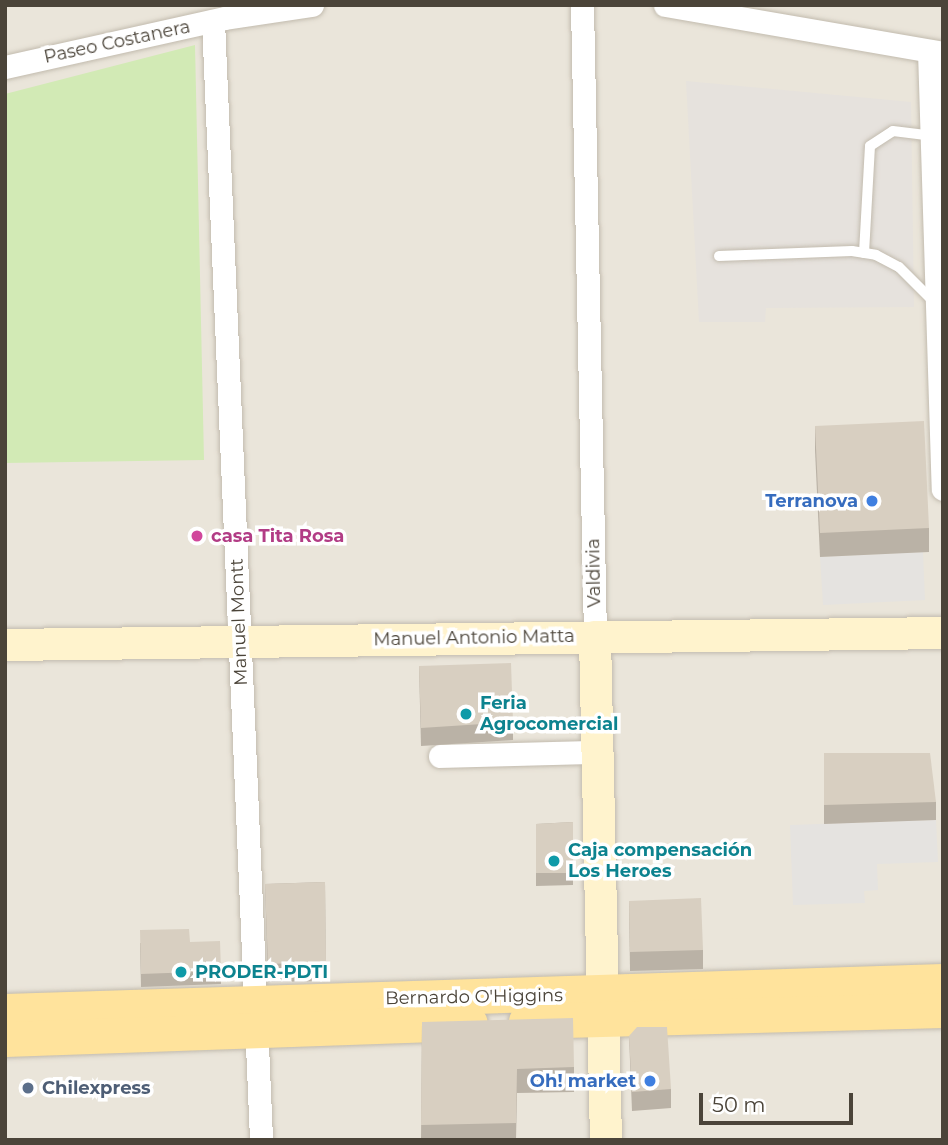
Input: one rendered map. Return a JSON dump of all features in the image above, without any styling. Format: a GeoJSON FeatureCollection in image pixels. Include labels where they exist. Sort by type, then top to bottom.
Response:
{"type":"FeatureCollection","features":[{"type":"Feature","properties":{"kind":"main road","name":"Bernardo O'Higgins"},"geometry":{"type":"LineString","coordinates":[[603,1006],[943,981]]}},
{"type":"Feature","properties":{"kind":"main road","name":"Bernardo O'Higgins"},"geometry":{"type":"LineString","coordinates":[[5,1011],[255,1016],[603,1006],[943,1010]]}},
{"type":"Feature","properties":{"kind":"main road","name":"Bernardo O'Higgins"},"geometry":{"type":"LineString","coordinates":[[5,1039],[255,1016]]}},
{"type":"Feature","properties":{"kind":"street","name":"Paseo Costanera"},"geometry":{"type":"LineString","coordinates":[[5,67],[213,21],[312,5]]}},
{"type":"Feature","properties":{"kind":"street","name":"Valdivia"},"geometry":{"type":"LineString","coordinates":[[582,5],[606,1140]]}},
{"type":"Feature","properties":{"kind":"street"},"geometry":{"type":"LineString","coordinates":[[665,5],[936,52],[932,135],[943,489]]}},
{"type":"Feature","properties":{"kind":"street","name":"Manuel Montt"},"geometry":{"type":"LineString","coordinates":[[213,21],[261,1140]]}},
{"type":"Feature","properties":{"kind":"street","name":"Manuel Antonio Matta"},"geometry":{"type":"LineString","coordinates":[[5,645],[943,633]]}},
{"type":"Feature","properties":{"kind":"street"},"geometry":{"type":"LineString","coordinates":[[440,756],[597,752]]}},
{"type":"Feature","properties":{"kind":"lane"},"geometry":{"type":"LineString","coordinates":[[864,253],[870,146],[879,136],[893,131],[932,135]]}},
{"type":"Feature","properties":{"kind":"lane"},"geometry":{"type":"LineString","coordinates":[[719,256],[864,253],[899,267],[937,306]]}},
{"type":"Feature","properties":{"kind":"shaded area"},"geometry":{"type":"Polygon","coordinates":[[[5,5],[943,5],[943,1140],[5,1140],[5,5]]]}},
{"type":"Feature","properties":{"kind":"shaded area"},"geometry":{"type":"Polygon","coordinates":[[[686,81],[911,102],[914,307],[766,308],[765,322],[699,322],[686,81]]]}},
{"type":"Feature","properties":{"kind":"shaded area"},"geometry":{"type":"Polygon","coordinates":[[[923,552],[925,600],[823,605],[820,557],[923,552]]]}},
{"type":"Feature","properties":{"kind":"shaded area"},"geometry":{"type":"Polygon","coordinates":[[[936,820],[938,862],[877,864],[878,890],[864,891],[865,903],[793,905],[790,825],[936,820]]]}},
{"type":"Feature","properties":{"kind":"green space"},"geometry":{"type":"Polygon","coordinates":[[[195,45],[204,460],[5,463],[5,94],[195,45]]]}},
{"type":"Feature","properties":{"kind":"building","name":"Terranova"},"geometry":{"type":"Polygon","coordinates":[[[924,421],[929,528],[820,533],[815,426],[924,421]]]}},
{"type":"Feature","properties":{"kind":"building","name":"Feria Agrocomercial"},"geometry":{"type":"Polygon","coordinates":[[[511,663],[513,722],[421,728],[419,666],[511,663]]]}},
{"type":"Feature","properties":{"kind":"building"},"geometry":{"type":"Polygon","coordinates":[[[824,753],[930,753],[936,802],[824,805],[824,753]]]}},
{"type":"Feature","properties":{"kind":"building","name":"Caja compensación Los Heroes"},"geometry":{"type":"Polygon","coordinates":[[[573,822],[573,873],[536,873],[536,824],[573,822]]]}},
{"type":"Feature","properties":{"kind":"building"},"geometry":{"type":"Polygon","coordinates":[[[325,882],[326,962],[268,964],[265,884],[325,882]]]}},
{"type":"Feature","properties":{"kind":"building"},"geometry":{"type":"Polygon","coordinates":[[[701,898],[703,950],[630,952],[629,901],[701,898]]]}},
{"type":"Feature","properties":{"kind":"building"},"geometry":{"type":"Polygon","coordinates":[[[189,929],[190,942],[220,941],[221,971],[141,974],[140,930],[189,929]]]}},
{"type":"Feature","properties":{"kind":"building"},"geometry":{"type":"Polygon","coordinates":[[[573,1018],[574,1067],[517,1069],[516,1123],[421,1125],[422,1022],[573,1018]]]}},
{"type":"Feature","properties":{"kind":"building","name":"Oh! market"},"geometry":{"type":"Polygon","coordinates":[[[637,1027],[667,1027],[671,1089],[632,1092],[629,1036],[637,1027]]]}},
{"type":"Feature","properties":{"kind":"place","name":"Terranova"},"geometry":{"type":"Point","coordinates":[872,501]}},
{"type":"Feature","properties":{"kind":"place","name":"casa Tita Rosa"},"geometry":{"type":"Point","coordinates":[197,536]}},
{"type":"Feature","properties":{"kind":"place","name":"Feria Agrocomercial"},"geometry":{"type":"Point","coordinates":[466,714]}},
{"type":"Feature","properties":{"kind":"place","name":"Caja compensación Los Heroes"},"geometry":{"type":"Point","coordinates":[554,861]}},
{"type":"Feature","properties":{"kind":"place","name":"PRODER-PDTI"},"geometry":{"type":"Point","coordinates":[181,972]}},
{"type":"Feature","properties":{"kind":"place","name":"Oh! market"},"geometry":{"type":"Point","coordinates":[650,1081]}},
{"type":"Feature","properties":{"kind":"place","name":"Chilexpress"},"geometry":{"type":"Point","coordinates":[28,1088]}}]}
